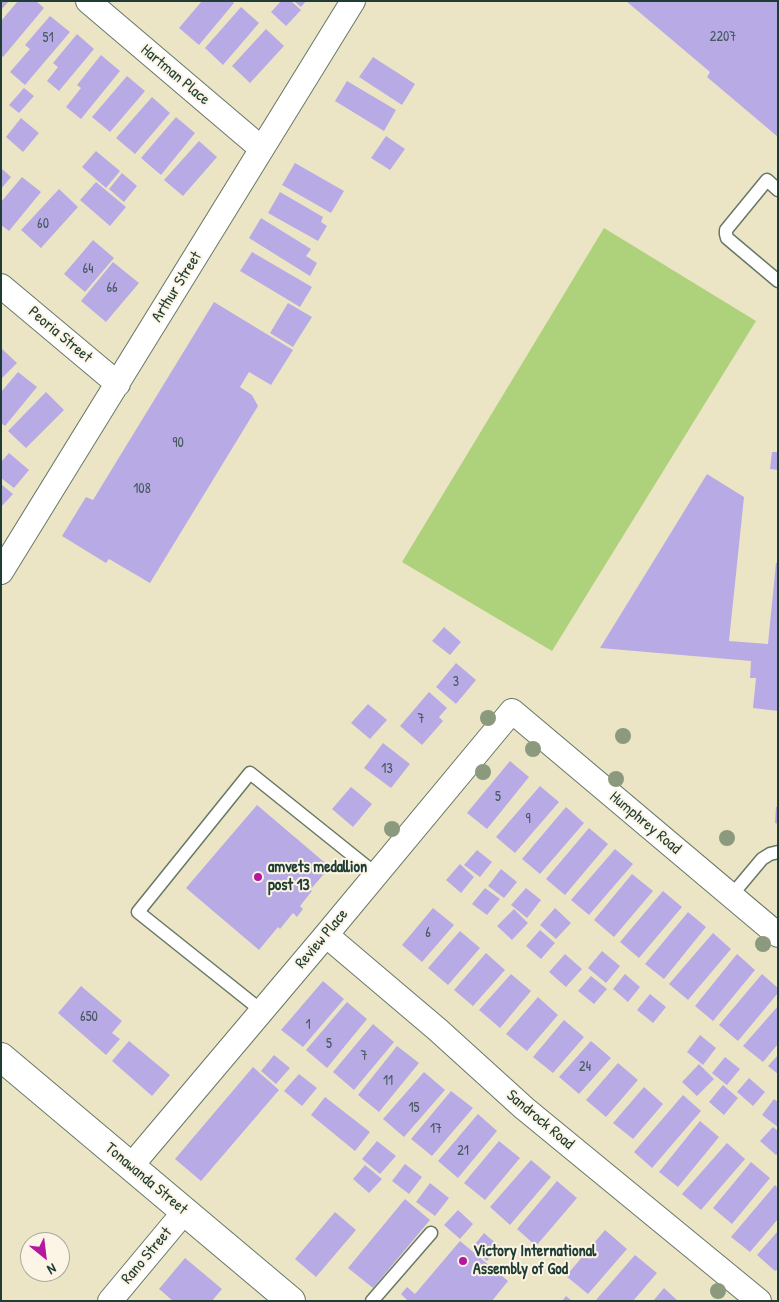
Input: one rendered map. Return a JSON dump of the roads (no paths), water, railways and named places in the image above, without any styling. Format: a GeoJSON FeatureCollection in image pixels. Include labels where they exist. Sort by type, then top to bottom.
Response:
{"type":"FeatureCollection","features":[{"type":"Feature","properties":{"kind":"street","name":"Hartman Place"},"geometry":{"type":"LineString","coordinates":[[88,1],[262,149]]}},
{"type":"Feature","properties":{"kind":"street","name":"Arthur Street"},"geometry":{"type":"LineString","coordinates":[[1,572],[353,1]]}},
{"type":"Feature","properties":{"kind":"street","name":"Peoria Street"},"geometry":{"type":"LineString","coordinates":[[1,286],[118,384]]}},
{"type":"Feature","properties":{"kind":"street","name":"Review Place"},"geometry":{"type":"LineString","coordinates":[[131,1166],[512,711]]}},
{"type":"Feature","properties":{"kind":"street","name":"Humphrey Road"},"geometry":{"type":"LineString","coordinates":[[512,711],[778,935]]}},
{"type":"Feature","properties":{"kind":"street","name":"Sandrock Road"},"geometry":{"type":"LineString","coordinates":[[326,935],[438,1030],[524,1108],[760,1301]]}},
{"type":"Feature","properties":{"kind":"street","name":"Tonawanda Street"},"geometry":{"type":"LineString","coordinates":[[1,1057],[291,1301]]}},
{"type":"Feature","properties":{"kind":"street","name":"Rano Street"},"geometry":{"type":"LineString","coordinates":[[110,1301],[185,1211]]}},
{"type":"Feature","properties":{"kind":"lane"},"geometry":{"type":"LineString","coordinates":[[778,190],[767,180],[726,230],[726,234],[727,238],[778,280]]}},
{"type":"Feature","properties":{"kind":"lane"},"geometry":{"type":"LineString","coordinates":[[262,1011],[138,912],[250,773],[376,874]]}},
{"type":"Feature","properties":{"kind":"lane"},"geometry":{"type":"LineString","coordinates":[[731,896],[762,859],[778,852]]}},
{"type":"Feature","properties":{"kind":"lane"},"geometry":{"type":"LineString","coordinates":[[372,1301],[431,1233]]}},
{"type":"Feature","properties":{"kind":"place","name":"amvets medallion post 13"},"geometry":{"type":"Point","coordinates":[258,877]}},
{"type":"Feature","properties":{"kind":"place","name":"Victory International Assembly of God"},"geometry":{"type":"Point","coordinates":[463,1261]}}]}
